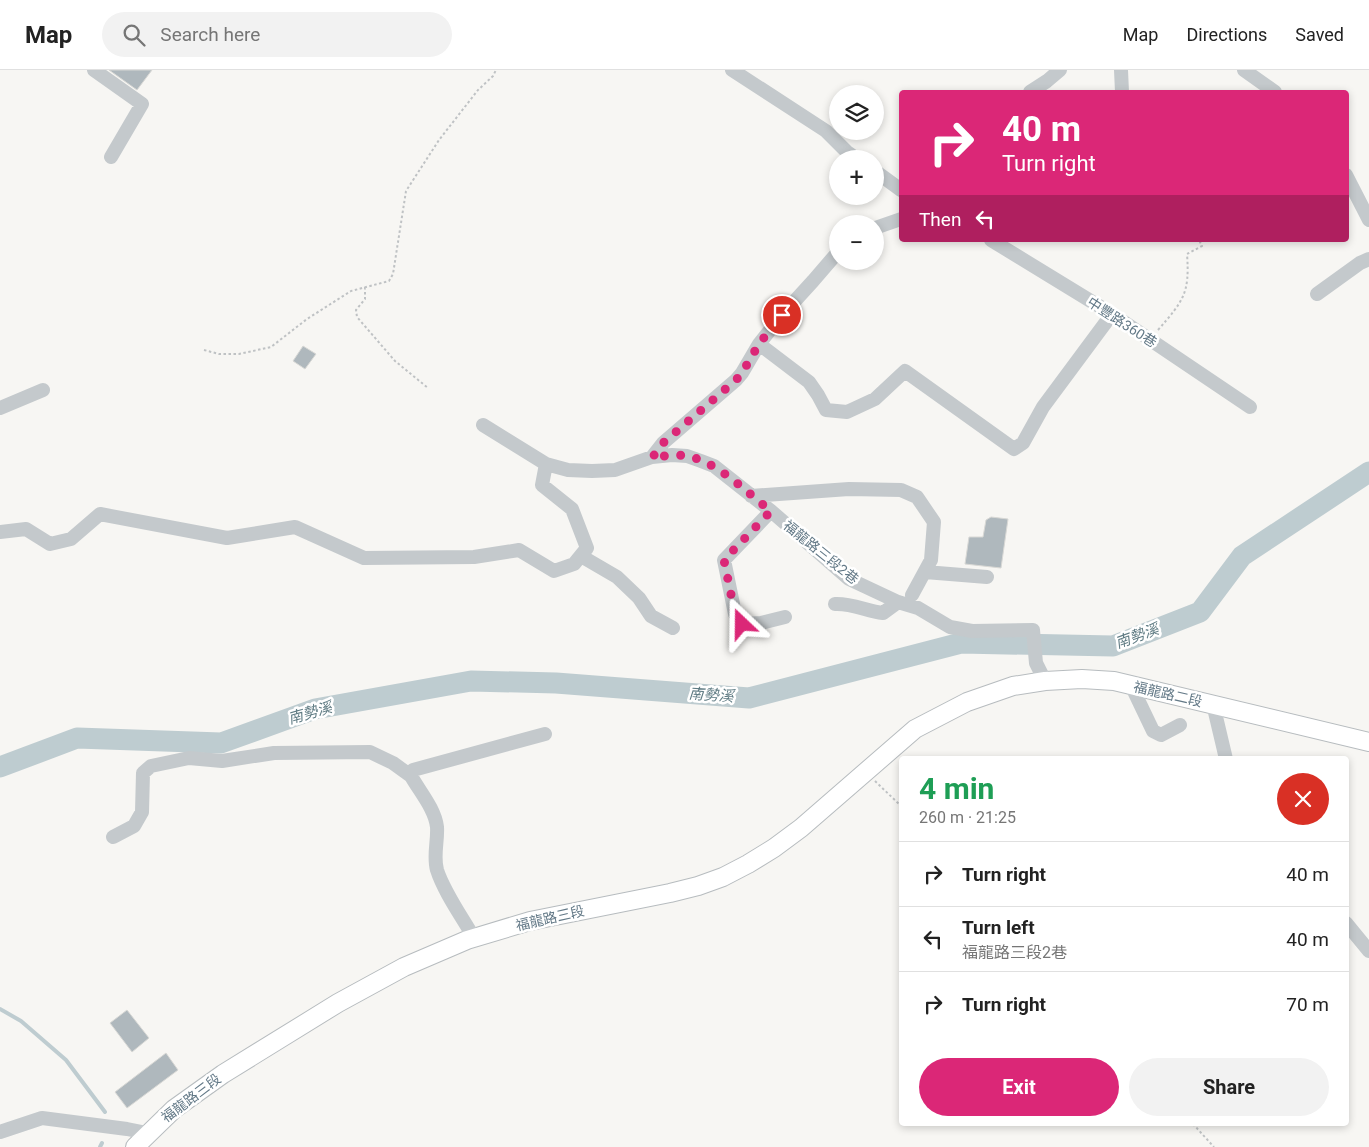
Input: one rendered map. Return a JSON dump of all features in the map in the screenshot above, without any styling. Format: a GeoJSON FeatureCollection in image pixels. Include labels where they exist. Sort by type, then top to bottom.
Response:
{"type":"FeatureCollection","features":[{"type":"Feature","properties":{"kind":"main road","name":"福龍路二段"},"geometry":{"type":"LineString","coordinates":[[967,702],[1014,686],[1046,681],[1082,679],[1114,681],[1369,742]]}},
{"type":"Feature","properties":{"kind":"main road","name":"福龍路三段"},"geometry":{"type":"LineString","coordinates":[[135,1147],[147,1133],[174,1109],[224,1074],[330,1007],[404,967],[441,950],[530,921],[680,891],[698,886],[748,864],[801,828],[915,729],[967,702]]}},
{"type":"Feature","properties":{"kind":"street"},"geometry":{"type":"LineString","coordinates":[[94,70],[142,104],[111,157]]}},
{"type":"Feature","properties":{"kind":"street"},"geometry":{"type":"LineString","coordinates":[[732,70],[826,131],[845,150]]}},
{"type":"Feature","properties":{"kind":"street"},"geometry":{"type":"LineString","coordinates":[[1033,90],[1060,70]]}},
{"type":"Feature","properties":{"kind":"street"},"geometry":{"type":"LineString","coordinates":[[1122,70],[1122,90]]}},
{"type":"Feature","properties":{"kind":"street"},"geometry":{"type":"LineString","coordinates":[[1244,70],[1272,90]]}},
{"type":"Feature","properties":{"kind":"street"},"geometry":{"type":"LineString","coordinates":[[884,178],[899,189]]}},
{"type":"Feature","properties":{"kind":"street"},"geometry":{"type":"LineString","coordinates":[[1349,181],[1369,220]]}},
{"type":"Feature","properties":{"kind":"street"},"geometry":{"type":"LineString","coordinates":[[884,225],[899,220]]}},
{"type":"Feature","properties":{"kind":"street","name":"中豐路360巷"},"geometry":{"type":"LineString","coordinates":[[994,242],[1112,314],[1250,407]]}},
{"type":"Feature","properties":{"kind":"street"},"geometry":{"type":"LineString","coordinates":[[1316,294],[1360,263],[1369,259]]}},
{"type":"Feature","properties":{"kind":"street"},"geometry":{"type":"LineString","coordinates":[[652,458],[663,443],[736,380],[759,344],[782,315],[829,263]]}},
{"type":"Feature","properties":{"kind":"street"},"geometry":{"type":"LineString","coordinates":[[759,344],[809,382],[826,410],[847,412],[875,399],[905,371],[1014,448],[1023,443],[1043,407],[1112,314]]}},
{"type":"Feature","properties":{"kind":"street"},"geometry":{"type":"LineString","coordinates":[[0,408],[43,390]]}},
{"type":"Feature","properties":{"kind":"street","name":"福龍路三段2巷"},"geometry":{"type":"LineString","coordinates":[[483,425],[546,464],[568,470],[592,472],[615,470],[652,458],[672,455],[687,456],[701,460],[714,466],[771,511],[849,579],[898,602],[918,608],[950,627],[972,631],[1033,630],[1036,663],[1046,681]]}},
{"type":"Feature","properties":{"kind":"street"},"geometry":{"type":"LineString","coordinates":[[0,532],[26,529],[50,544],[71,539],[100,514],[227,538],[295,527],[364,558],[474,557],[519,550],[554,571],[574,564],[587,548],[572,509],[542,485],[546,464]]}},
{"type":"Feature","properties":{"kind":"street"},"geometry":{"type":"LineString","coordinates":[[751,496],[849,489],[901,490],[917,497],[934,522],[931,560],[912,595]]}},
{"type":"Feature","properties":{"kind":"street"},"geometry":{"type":"LineString","coordinates":[[771,511],[724,560],[735,614],[742,624],[761,623],[785,617]]}},
{"type":"Feature","properties":{"kind":"street"},"geometry":{"type":"LineString","coordinates":[[581,556],[618,577],[639,598],[651,616],[673,628]]}},
{"type":"Feature","properties":{"kind":"street"},"geometry":{"type":"LineString","coordinates":[[925,572],[987,577]]}},
{"type":"Feature","properties":{"kind":"street"},"geometry":{"type":"LineString","coordinates":[[835,604],[843,603],[883,613],[898,602]]}},
{"type":"Feature","properties":{"kind":"street"},"geometry":{"type":"LineString","coordinates":[[1131,685],[1153,731],[1160,734],[1180,725]]}},
{"type":"Feature","properties":{"kind":"street"},"geometry":{"type":"LineString","coordinates":[[1213,704],[1225,756]]}},
{"type":"Feature","properties":{"kind":"street"},"geometry":{"type":"LineString","coordinates":[[411,776],[413,770],[545,734]]}},
{"type":"Feature","properties":{"kind":"street"},"geometry":{"type":"LineString","coordinates":[[113,837],[134,826],[142,812],[143,773],[151,766],[188,758],[222,761],[274,753],[370,752],[393,763],[411,776],[432,810],[437,826],[437,870],[474,938]]}},
{"type":"Feature","properties":{"kind":"street"},"geometry":{"type":"LineString","coordinates":[[1349,927],[1369,951]]}},
{"type":"Feature","properties":{"kind":"street"},"geometry":{"type":"LineString","coordinates":[[0,1132],[42,1118],[127,1128],[147,1133]]}},
{"type":"Feature","properties":{"kind":"path"},"geometry":{"type":"LineString","coordinates":[[204,350],[219,354],[239,354],[272,347],[307,319],[351,291],[387,283],[392,278],[406,191],[439,140],[496,70]]}},
{"type":"Feature","properties":{"kind":"path"},"geometry":{"type":"LineString","coordinates":[[1150,340],[1180,304],[1187,289],[1187,254],[1202,246],[1200,242]]}},
{"type":"Feature","properties":{"kind":"path"},"geometry":{"type":"LineString","coordinates":[[365,287],[365,299],[356,310],[357,317],[395,361],[428,388]]}},
{"type":"Feature","properties":{"kind":"path"},"geometry":{"type":"LineString","coordinates":[[865,771],[899,804]]}},
{"type":"Feature","properties":{"kind":"path"},"geometry":{"type":"LineString","coordinates":[[1195,1126],[1214,1147]]}},
{"type":"Feature","properties":{"kind":"building"},"geometry":{"type":"Polygon","coordinates":[[[109,70],[152,70],[137,90],[109,70]]]}},
{"type":"Feature","properties":{"kind":"building"},"geometry":{"type":"Polygon","coordinates":[[[303,346],[316,354],[305,369],[293,361],[303,346]]]}},
{"type":"Feature","properties":{"kind":"building"},"geometry":{"type":"Polygon","coordinates":[[[991,517],[1008,519],[1001,568],[965,564],[969,537],[983,537],[986,520],[991,517]]]}},
{"type":"Feature","properties":{"kind":"building"},"geometry":{"type":"Polygon","coordinates":[[[127,1010],[149,1038],[132,1052],[110,1023],[127,1010]]]}},
{"type":"Feature","properties":{"kind":"building"},"geometry":{"type":"Polygon","coordinates":[[[166,1053],[178,1070],[127,1108],[115,1092],[166,1053]]]}},
{"type":"Feature","properties":{"kind":"waterway","name":"南勢溪"},"geometry":{"type":"LineString","coordinates":[[0,767],[77,738],[221,743],[315,709],[471,681],[556,683],[749,698],[961,643],[1113,646],[1200,612],[1242,556],[1369,472]]}},
{"type":"Feature","properties":{"kind":"waterway"},"geometry":{"type":"LineString","coordinates":[[0,1009],[21,1021],[66,1060],[105,1112]]}},
{"type":"Feature","properties":{"kind":"waterway"},"geometry":{"type":"LineString","coordinates":[[100,1147],[102,1143]]}},
{"type":"Feature","properties":{"kind":"route"},"geometry":{"type":"LineString","coordinates":[[742,624],[735,614],[724,560],[771,511],[714,466],[701,460],[687,456],[672,455],[652,458],[663,443],[736,380],[759,344],[782,315]]}}]}
